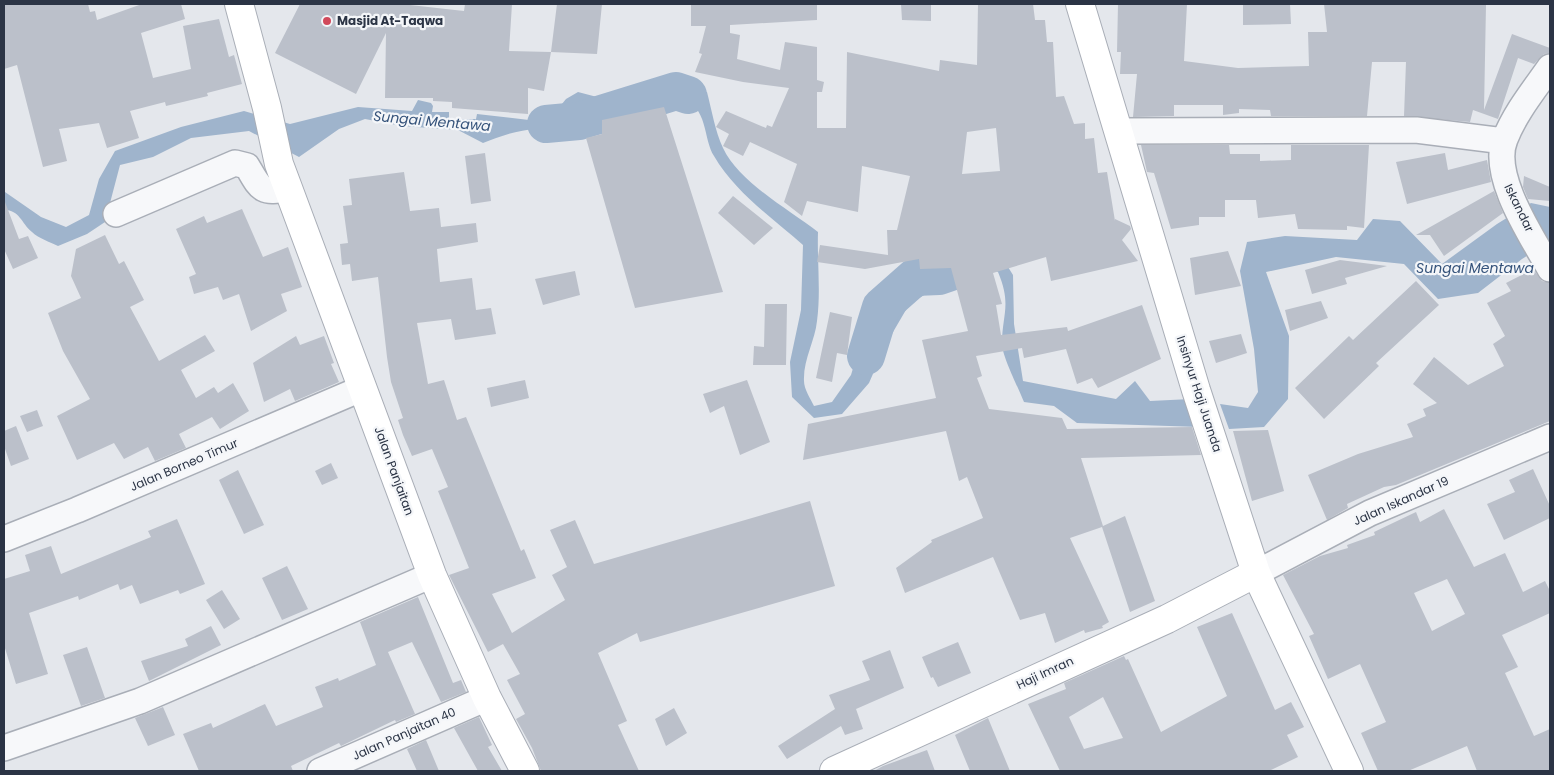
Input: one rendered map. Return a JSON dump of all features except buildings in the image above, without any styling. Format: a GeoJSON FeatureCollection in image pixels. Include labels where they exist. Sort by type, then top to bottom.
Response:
{"type":"FeatureCollection","features":[{"type":"Feature","properties":{"kind":"street","name":"Jalan Panjaitan"},"geometry":{"type":"LineString","coordinates":[[240,4],[284,176],[432,575],[487,698],[525,771]]}},
{"type":"Feature","properties":{"kind":"street","name":"Insinyur Haji Juanda"},"geometry":{"type":"LineString","coordinates":[[1080,4],[1196,390],[1256,573],[1349,771]]}},
{"type":"Feature","properties":{"kind":"street","name":"Iskandar"},"geometry":{"type":"LineString","coordinates":[[1549,267],[1508,191],[1502,162],[1504,141],[1513,121],[1550,67]]}},
{"type":"Feature","properties":{"kind":"street"},"geometry":{"type":"LineString","coordinates":[[1119,131],[1416,130],[1504,141]]}},
{"type":"Feature","properties":{"kind":"street"},"geometry":{"type":"LineString","coordinates":[[116,214],[235,163],[247,166],[260,188],[266,191],[273,192],[284,176]]}},
{"type":"Feature","properties":{"kind":"street","name":"Jalan Borneo Timur"},"geometry":{"type":"LineString","coordinates":[[4,539],[77,510],[363,388]]}},
{"type":"Feature","properties":{"kind":"street","name":"Jalan Iskandar 19"},"geometry":{"type":"LineString","coordinates":[[1256,573],[1370,513],[1550,437]]}},
{"type":"Feature","properties":{"kind":"street","name":"Haji Imran"},"geometry":{"type":"LineString","coordinates":[[834,771],[1166,619],[1256,573]]}},
{"type":"Feature","properties":{"kind":"street"},"geometry":{"type":"LineString","coordinates":[[4,748],[140,701],[432,575]]}},
{"type":"Feature","properties":{"kind":"street","name":"Jalan Panjaitan 40"},"geometry":{"type":"LineString","coordinates":[[320,771],[487,698]]}},
{"type":"Feature","properties":{"kind":"water"},"geometry":{"type":"Polygon","coordinates":[[[669,83],[707,92],[718,135],[730,160],[740,172],[765,194],[818,232],[818,310],[816,328],[804,373],[804,384],[814,406],[832,402],[851,375],[857,355],[880,308],[915,277],[966,258],[1003,259],[1013,275],[1014,324],[1023,381],[1116,399],[1135,381],[1150,401],[1191,399],[1200,427],[1077,423],[1054,406],[1024,402],[1003,349],[1002,334],[1005,293],[998,272],[992,269],[955,278],[910,303],[886,344],[869,383],[842,414],[814,418],[792,397],[790,362],[801,310],[803,245],[755,204],[732,181],[714,156],[701,116],[690,103],[682,99],[671,98],[638,109],[640,90],[669,83]]]}},
{"type":"Feature","properties":{"kind":"water"},"geometry":{"type":"Polygon","coordinates":[[[578,92],[597,97],[598,132],[583,135],[583,139],[543,129],[534,129],[517,132],[483,143],[458,130],[402,126],[365,119],[339,129],[299,157],[249,131],[191,138],[153,157],[120,165],[105,222],[87,234],[58,246],[35,234],[14,212],[4,210],[5,192],[41,217],[66,227],[89,215],[99,179],[115,151],[181,127],[244,111],[290,124],[358,107],[412,111],[418,100],[431,103],[433,106],[432,112],[449,112],[449,119],[476,119],[477,114],[529,120],[553,115],[566,99],[578,92]]]}},
{"type":"Feature","properties":{"kind":"water","name":"Sungai Mentawa"},"geometry":{"type":"Polygon","coordinates":[[[1531,203],[1550,207],[1550,241],[1522,259],[1478,293],[1438,299],[1404,264],[1336,257],[1266,272],[1289,336],[1288,399],[1264,427],[1229,429],[1220,404],[1248,408],[1258,392],[1254,349],[1240,271],[1247,242],[1285,236],[1357,240],[1373,219],[1400,221],[1442,264],[1497,224],[1531,203]]]}},
{"type":"Feature","properties":{"kind":"waterway","name":"Sungai Mentawa"},"geometry":{"type":"LineString","coordinates":[[546,124],[579,121],[676,91],[688,95]]}},
{"type":"Feature","properties":{"kind":"waterway","name":"Sungai Mentawa"},"geometry":{"type":"LineString","coordinates":[[866,356],[881,307],[915,277],[939,276],[965,267]]}},
{"type":"Feature","properties":{"kind":"place","name":"Masjid At-Taqwa"},"geometry":{"type":"Point","coordinates":[327,21]}}]}
